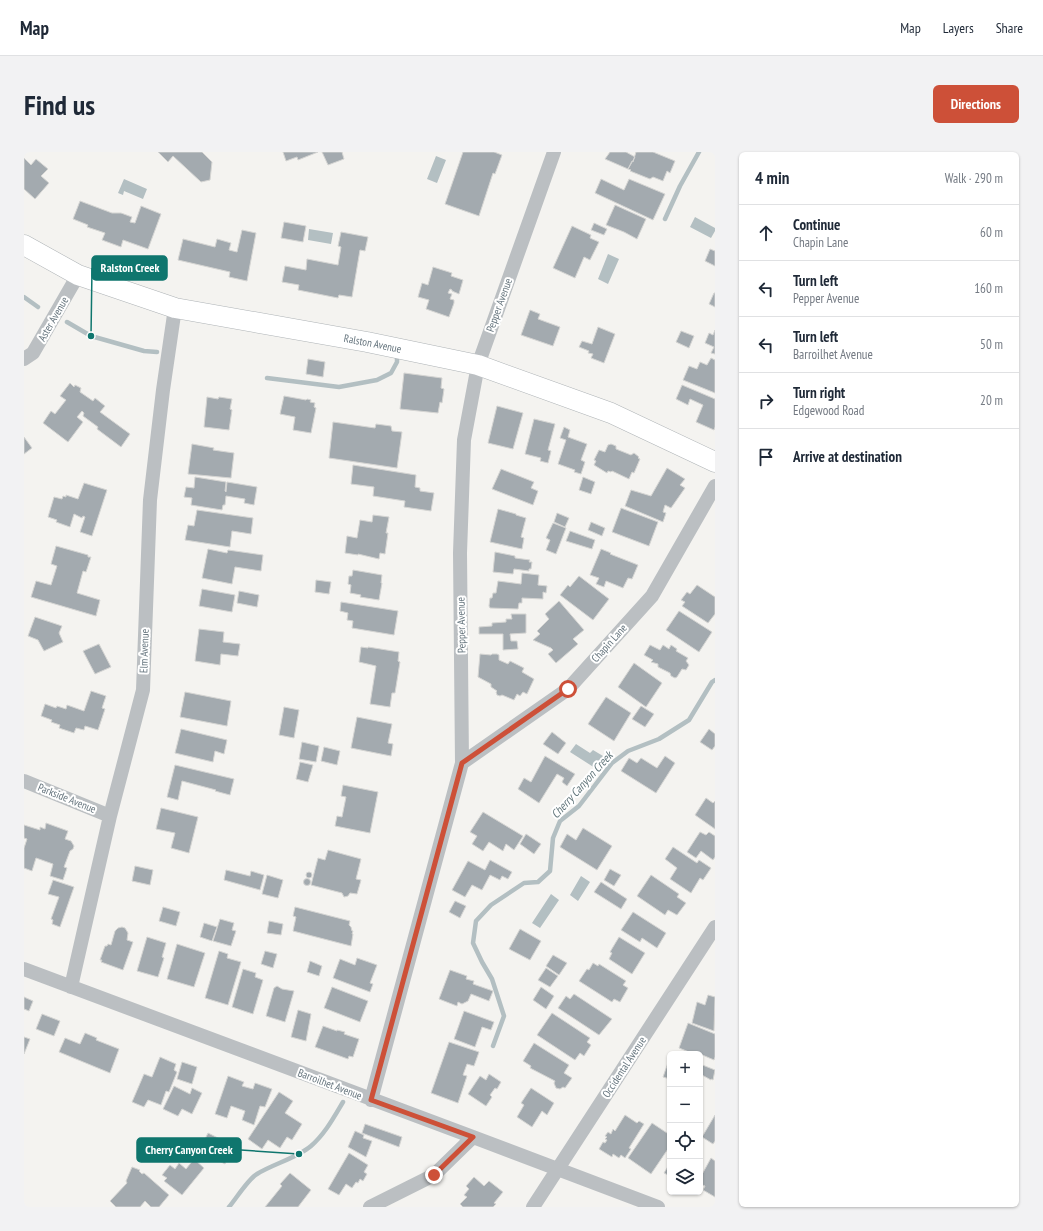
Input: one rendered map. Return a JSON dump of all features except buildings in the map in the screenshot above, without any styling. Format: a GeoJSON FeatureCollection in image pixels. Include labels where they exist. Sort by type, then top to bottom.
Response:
{"type":"FeatureCollection","features":[{"type":"Feature","properties":{"kind":"street","name":"Pepper Avenue"},"geometry":{"type":"LineString","coordinates":[[371,1100],[462,763],[460,553],[464,440],[478,365],[554,152]]}},
{"type":"Feature","properties":{"kind":"street","name":"Ralston Avenue"},"geometry":{"type":"LineString","coordinates":[[24,245],[78,275],[175,308],[366,342],[478,365],[611,413],[715,462]]}},
{"type":"Feature","properties":{"kind":"street","name":"Aster Avenue"},"geometry":{"type":"LineString","coordinates":[[24,359],[33,353],[78,275]]}},
{"type":"Feature","properties":{"kind":"street","name":"Elm Avenue"},"geometry":{"type":"LineString","coordinates":[[71,987],[110,816],[142,690],[150,500],[163,390],[175,308]]}},
{"type":"Feature","properties":{"kind":"street","name":"Chapin Lane"},"geometry":{"type":"LineString","coordinates":[[462,763],[568,689],[652,596],[715,486]]}},
{"type":"Feature","properties":{"kind":"street","name":"Parkside Avenue"},"geometry":{"type":"LineString","coordinates":[[24,781],[110,816]]}},
{"type":"Feature","properties":{"kind":"street","name":"Occidental Avenue"},"geometry":{"type":"LineString","coordinates":[[534,1207],[715,927]]}},
{"type":"Feature","properties":{"kind":"street","name":"Barroilhet Avenue"},"geometry":{"type":"LineString","coordinates":[[24,969],[658,1207]]}},
{"type":"Feature","properties":{"kind":"street"},"geometry":{"type":"LineString","coordinates":[[370,1207],[434,1175],[473,1137]]}},
{"type":"Feature","properties":{"kind":"shaded area"},"geometry":{"type":"Polygon","coordinates":[[[436,156],[446,160],[437,183],[427,179],[436,156]]]}},
{"type":"Feature","properties":{"kind":"shaded area"},"geometry":{"type":"Polygon","coordinates":[[[124,179],[147,189],[143,199],[124,191],[123,195],[118,193],[124,179]]]}},
{"type":"Feature","properties":{"kind":"shaded area"},"geometry":{"type":"Polygon","coordinates":[[[695,217],[715,228],[711,238],[690,227],[695,217]]]}},
{"type":"Feature","properties":{"kind":"shaded area"},"geometry":{"type":"Polygon","coordinates":[[[309,229],[333,233],[331,244],[308,240],[309,229]]]}},
{"type":"Feature","properties":{"kind":"shaded area"},"geometry":{"type":"Polygon","coordinates":[[[608,254],[619,259],[608,284],[598,279],[608,254]]]}},
{"type":"Feature","properties":{"kind":"shaded area"},"geometry":{"type":"Polygon","coordinates":[[[576,744],[590,753],[593,750],[603,756],[595,768],[570,752],[576,744]]]}},
{"type":"Feature","properties":{"kind":"shaded area"},"geometry":{"type":"Polygon","coordinates":[[[581,876],[590,882],[578,901],[570,895],[581,876]]]}},
{"type":"Feature","properties":{"kind":"shaded area"},"geometry":{"type":"Polygon","coordinates":[[[551,894],[559,900],[540,928],[532,923],[551,894]]]}},
{"type":"Feature","properties":{"kind":"waterway"},"geometry":{"type":"LineString","coordinates":[[665,219],[680,186],[699,152]]}},
{"type":"Feature","properties":{"kind":"waterway"},"geometry":{"type":"LineString","coordinates":[[24,297],[38,307]]}},
{"type":"Feature","properties":{"kind":"waterway"},"geometry":{"type":"LineString","coordinates":[[67,322],[91,336],[144,351],[157,352]]}},
{"type":"Feature","properties":{"kind":"waterway"},"geometry":{"type":"LineString","coordinates":[[267,378],[339,387],[377,380],[391,373],[397,362],[397,355]]}},
{"type":"Feature","properties":{"kind":"waterway","name":"Cherry Canyon Creek"},"geometry":{"type":"LineString","coordinates":[[493,1046],[504,1016],[492,979],[473,943],[476,921],[491,905],[524,883],[538,882],[550,871],[553,838],[560,821],[579,806],[612,763],[628,751],[659,739],[689,720],[712,682],[715,680]]}},
{"type":"Feature","properties":{"kind":"waterway","name":"Cherry Canyon Creek"},"geometry":{"type":"LineString","coordinates":[[229,1207],[246,1185],[263,1170],[299,1154],[311,1146],[325,1131],[343,1102]]}},
{"type":"Feature","properties":{"kind":"place","name":"Ralston Creek"},"geometry":{"type":"Point","coordinates":[91,336]}},
{"type":"Feature","properties":{"kind":"place","name":"Cherry Canyon Creek"},"geometry":{"type":"Point","coordinates":[299,1154]}},
{"type":"Feature","properties":{"kind":"route"},"geometry":{"type":"LineString","coordinates":[[434,1175],[473,1137],[371,1100],[462,763],[568,689]]}}]}
